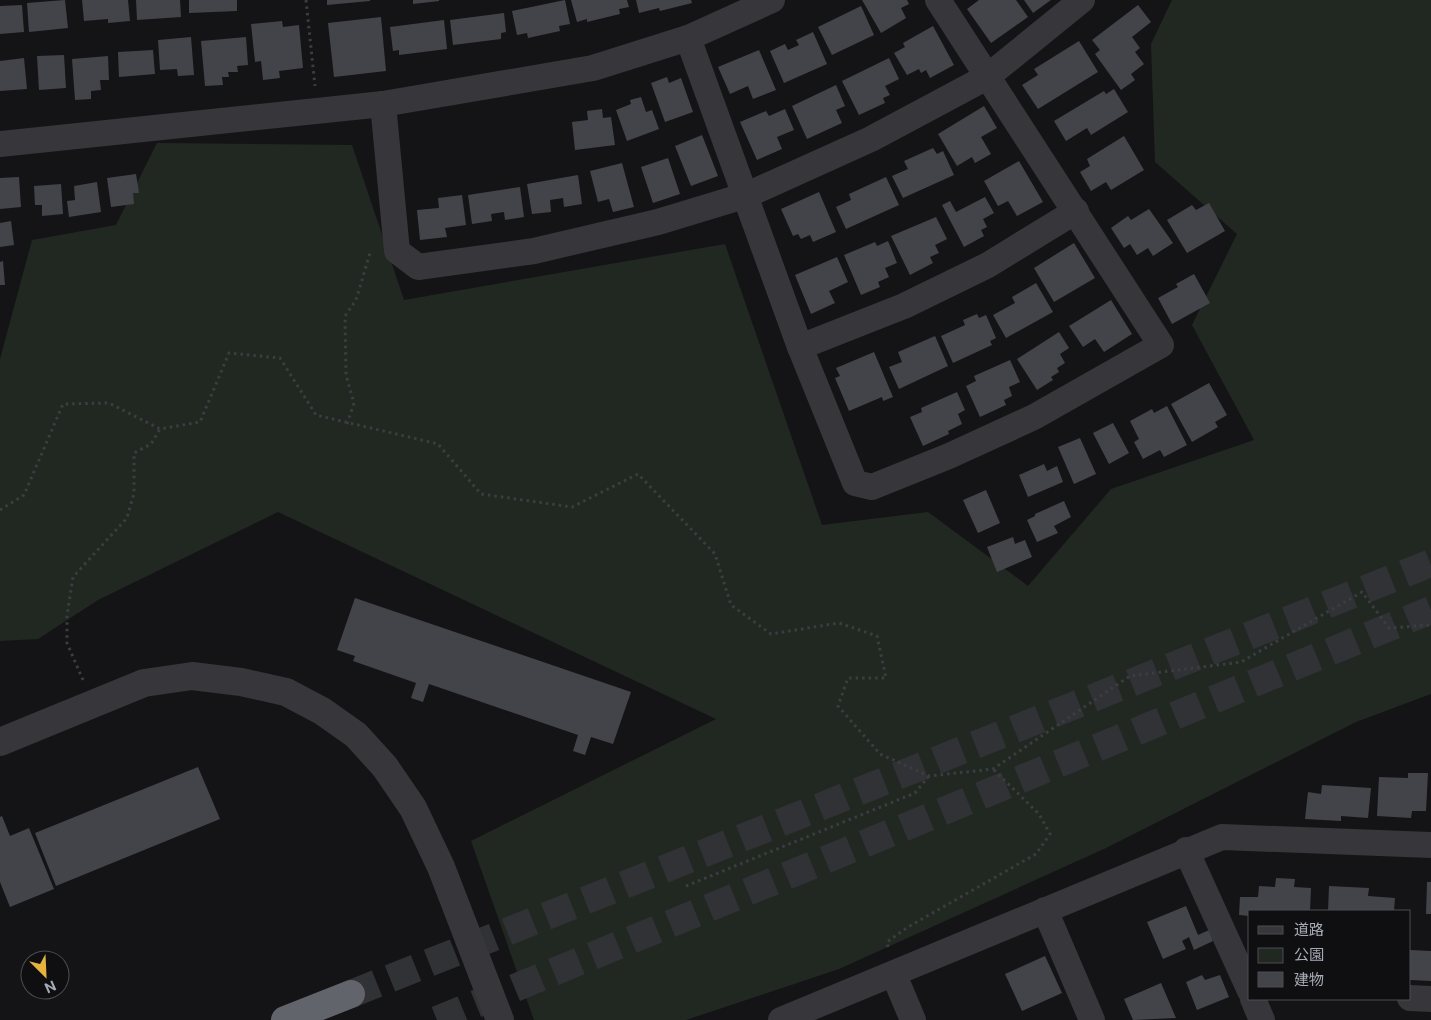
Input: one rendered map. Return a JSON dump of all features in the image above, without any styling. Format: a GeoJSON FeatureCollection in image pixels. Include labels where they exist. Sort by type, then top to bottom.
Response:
{"type":"FeatureCollection","features":[{"type":"Feature","properties":{"kind":"highway"},"geometry":{"type":"LineString","coordinates":[[285,1020],[351,994]]}},
{"type":"Feature","properties":{"kind":"street"},"geometry":{"type":"LineString","coordinates":[[0,144],[383,104],[593,68],[688,38],[772,0]]}},
{"type":"Feature","properties":{"kind":"street"},"geometry":{"type":"LineString","coordinates":[[688,38],[747,196],[800,347],[855,483],[872,487],[949,456],[1034,417],[1161,345],[938,0]]}},
{"type":"Feature","properties":{"kind":"street"},"geometry":{"type":"LineString","coordinates":[[383,104],[397,252],[418,267],[534,251],[658,222],[747,196],[872,139],[987,77],[1082,0]]}},
{"type":"Feature","properties":{"kind":"street"},"geometry":{"type":"LineString","coordinates":[[800,347],[913,302],[988,265],[1076,211]]}},
{"type":"Feature","properties":{"kind":"street"},"geometry":{"type":"LineString","coordinates":[[0,742],[144,683],[192,676],[241,682],[286,692],[322,711],[356,735],[385,767],[413,808],[441,866],[500,1020]]}},
{"type":"Feature","properties":{"kind":"street"},"geometry":{"type":"LineString","coordinates":[[781,1020],[894,975],[1186,850],[1222,837],[1431,845]]}},
{"type":"Feature","properties":{"kind":"street"},"geometry":{"type":"LineString","coordinates":[[1186,850],[1248,987]]}},
{"type":"Feature","properties":{"kind":"street"},"geometry":{"type":"LineString","coordinates":[[1045,910],[1092,1020]]}},
{"type":"Feature","properties":{"kind":"street"},"geometry":{"type":"LineString","coordinates":[[894,975],[913,1020]]}},
{"type":"Feature","properties":{"kind":"street"},"geometry":{"type":"LineString","coordinates":[[1411,998],[1431,999]]}},
{"type":"Feature","properties":{"kind":"street"},"geometry":{"type":"LineString","coordinates":[[1253,1000],[1262,1020]]}},
{"type":"Feature","properties":{"kind":"path"},"geometry":{"type":"LineString","coordinates":[[306,0],[317,111]]}},
{"type":"Feature","properties":{"kind":"path"},"geometry":{"type":"LineString","coordinates":[[347,424],[354,403],[346,375],[345,316],[356,300],[370,254],[370,244]]}},
{"type":"Feature","properties":{"kind":"path"},"geometry":{"type":"LineString","coordinates":[[0,510],[24,495],[63,404],[109,403],[160,429],[200,422],[229,353],[280,358],[316,415],[347,424],[438,444],[481,494],[572,506],[638,474],[715,554],[731,605],[771,634],[839,623],[877,636],[886,678],[848,678],[838,706],[880,754],[929,776],[993,770],[1130,676],[1241,662],[1362,592],[1389,628],[1431,625]]}},
{"type":"Feature","properties":{"kind":"path"},"geometry":{"type":"LineString","coordinates":[[93,703],[67,643],[67,615],[73,577],[127,518],[134,493],[134,453],[151,444],[160,429]]}},
{"type":"Feature","properties":{"kind":"path"},"geometry":{"type":"LineString","coordinates":[[894,975],[887,942],[908,927],[1036,854],[1050,834],[1039,814],[993,770]]}},
{"type":"Feature","properties":{"kind":"path"},"geometry":{"type":"LineString","coordinates":[[686,886],[914,793],[929,776]]}},
{"type":"Feature","properties":{"kind":"green space"},"geometry":{"type":"Polygon","coordinates":[[[1172,0],[1431,0],[1431,694],[1356,722],[1106,848],[839,969],[686,1020],[534,1020],[471,841],[716,719],[278,512],[98,600],[38,639],[0,641],[0,359],[32,240],[116,225],[157,143],[352,145],[404,300],[725,244],[822,525],[928,512],[1028,586],[1111,489],[1254,440],[1192,325],[1237,234],[1155,162],[1151,44],[1172,0]]]}},
{"type":"Feature","properties":{"kind":"building"},"geometry":{"type":"Polygon","coordinates":[[[65,0],[68,28],[29,32],[27,3],[65,0]]]}},
{"type":"Feature","properties":{"kind":"building"},"geometry":{"type":"Polygon","coordinates":[[[82,0],[128,0],[130,21],[108,23],[108,19],[84,21],[82,0]]]}},
{"type":"Feature","properties":{"kind":"building"},"geometry":{"type":"Polygon","coordinates":[[[136,0],[180,0],[181,17],[137,20],[136,0]]]}},
{"type":"Feature","properties":{"kind":"building"},"geometry":{"type":"Polygon","coordinates":[[[189,0],[237,0],[237,11],[189,13],[189,0]]]}},
{"type":"Feature","properties":{"kind":"building"},"geometry":{"type":"Polygon","coordinates":[[[327,0],[370,0],[370,1],[327,5],[327,0]]]}},
{"type":"Feature","properties":{"kind":"building"},"geometry":{"type":"Polygon","coordinates":[[[413,0],[439,0],[439,1],[413,4],[413,0]]]}},
{"type":"Feature","properties":{"kind":"building"},"geometry":{"type":"Polygon","coordinates":[[[565,0],[570,24],[559,26],[560,31],[528,38],[527,33],[517,35],[512,11],[565,0]]]}},
{"type":"Feature","properties":{"kind":"building"},"geometry":{"type":"Polygon","coordinates":[[[571,0],[627,0],[629,7],[619,9],[620,14],[587,22],[587,19],[577,22],[571,0]]]}},
{"type":"Feature","properties":{"kind":"building"},"geometry":{"type":"Polygon","coordinates":[[[636,0],[691,0],[692,3],[660,11],[659,8],[639,13],[636,0]]]}},
{"type":"Feature","properties":{"kind":"building"},"geometry":{"type":"Polygon","coordinates":[[[862,0],[907,0],[909,4],[901,8],[906,18],[881,33],[862,0]]]}},
{"type":"Feature","properties":{"kind":"building"},"geometry":{"type":"Polygon","coordinates":[[[979,0],[1016,0],[1028,17],[991,43],[967,9],[979,0]]]}},
{"type":"Feature","properties":{"kind":"building"},"geometry":{"type":"Polygon","coordinates":[[[1024,0],[1051,0],[1033,13],[1024,0]]]}},
{"type":"Feature","properties":{"kind":"building"},"geometry":{"type":"Polygon","coordinates":[[[22,5],[24,32],[0,34],[0,6],[22,5]]]}},
{"type":"Feature","properties":{"kind":"building"},"geometry":{"type":"Polygon","coordinates":[[[1138,5],[1151,22],[1132,37],[1140,48],[1135,52],[1144,64],[1131,74],[1135,80],[1121,90],[1095,54],[1100,50],[1092,40],[1138,5]]]}},
{"type":"Feature","properties":{"kind":"building"},"geometry":{"type":"Polygon","coordinates":[[[861,6],[874,35],[832,55],[818,27],[861,6]]]}},
{"type":"Feature","properties":{"kind":"building"},"geometry":{"type":"Polygon","coordinates":[[[504,13],[506,32],[501,33],[501,39],[453,45],[450,20],[504,13]]]}},
{"type":"Feature","properties":{"kind":"building"},"geometry":{"type":"Polygon","coordinates":[[[381,17],[386,71],[334,77],[328,23],[381,17]]]}},
{"type":"Feature","properties":{"kind":"building"},"geometry":{"type":"Polygon","coordinates":[[[444,20],[447,49],[399,55],[399,50],[393,51],[390,27],[444,20]]]}},
{"type":"Feature","properties":{"kind":"building"},"geometry":{"type":"Polygon","coordinates":[[[282,21],[283,27],[299,25],[303,68],[279,71],[280,78],[263,80],[261,61],[255,62],[251,24],[282,21]]]}},
{"type":"Feature","properties":{"kind":"building"},"geometry":{"type":"Polygon","coordinates":[[[933,26],[954,65],[930,78],[926,70],[921,73],[919,69],[907,75],[894,53],[905,47],[903,43],[933,26]]]}},
{"type":"Feature","properties":{"kind":"building"},"geometry":{"type":"Polygon","coordinates":[[[813,32],[827,64],[784,83],[770,51],[785,44],[788,50],[799,45],[796,40],[813,32]]]}},
{"type":"Feature","properties":{"kind":"building"},"geometry":{"type":"Polygon","coordinates":[[[191,37],[194,75],[178,76],[177,69],[160,70],[158,40],[191,37]]]}},
{"type":"Feature","properties":{"kind":"building"},"geometry":{"type":"Polygon","coordinates":[[[246,37],[248,65],[237,66],[238,72],[228,72],[229,77],[222,77],[223,85],[205,86],[201,41],[246,37]]]}},
{"type":"Feature","properties":{"kind":"building"},"geometry":{"type":"Polygon","coordinates":[[[1079,41],[1098,72],[1038,109],[1022,85],[1038,75],[1034,69],[1079,41]]]}},
{"type":"Feature","properties":{"kind":"building"},"geometry":{"type":"Polygon","coordinates":[[[153,50],[155,74],[119,77],[118,52],[153,50]]]}},
{"type":"Feature","properties":{"kind":"building"},"geometry":{"type":"Polygon","coordinates":[[[759,50],[776,90],[753,99],[748,86],[730,94],[718,67],[759,50]]]}},
{"type":"Feature","properties":{"kind":"building"},"geometry":{"type":"Polygon","coordinates":[[[64,55],[66,88],[39,90],[37,56],[64,55]]]}},
{"type":"Feature","properties":{"kind":"building"},"geometry":{"type":"Polygon","coordinates":[[[108,56],[109,80],[100,80],[101,90],[91,91],[91,99],[75,100],[72,59],[108,56]]]}},
{"type":"Feature","properties":{"kind":"building"},"geometry":{"type":"Polygon","coordinates":[[[24,58],[27,89],[0,91],[0,61],[24,58]]]}},
{"type":"Feature","properties":{"kind":"building"},"geometry":{"type":"Polygon","coordinates":[[[889,58],[899,79],[885,86],[890,95],[883,98],[885,103],[859,115],[842,81],[889,58]]]}},
{"type":"Feature","properties":{"kind":"building"},"geometry":{"type":"Polygon","coordinates":[[[667,77],[669,83],[681,78],[693,112],[665,122],[651,83],[667,77]]]}},
{"type":"Feature","properties":{"kind":"building"},"geometry":{"type":"Polygon","coordinates":[[[836,85],[845,106],[836,110],[842,123],[807,139],[792,106],[836,85]]]}},
{"type":"Feature","properties":{"kind":"building"},"geometry":{"type":"Polygon","coordinates":[[[1114,89],[1128,112],[1091,135],[1087,128],[1066,141],[1054,121],[1104,91],[1106,94],[1114,89]]]}},
{"type":"Feature","properties":{"kind":"building"},"geometry":{"type":"Polygon","coordinates":[[[641,97],[646,112],[652,110],[659,129],[627,141],[616,110],[631,104],[630,100],[641,97]]]}},
{"type":"Feature","properties":{"kind":"building"},"geometry":{"type":"Polygon","coordinates":[[[984,106],[997,128],[981,137],[991,154],[975,163],[972,157],[957,166],[938,134],[984,106]]]}},
{"type":"Feature","properties":{"kind":"building"},"geometry":{"type":"Polygon","coordinates":[[[602,109],[603,118],[611,117],[615,145],[575,150],[572,122],[588,120],[587,111],[602,109]]]}},
{"type":"Feature","properties":{"kind":"building"},"geometry":{"type":"Polygon","coordinates":[[[785,109],[794,130],[777,137],[782,149],[757,160],[740,122],[766,111],[769,116],[785,109]]]}},
{"type":"Feature","properties":{"kind":"building"},"geometry":{"type":"Polygon","coordinates":[[[702,135],[718,176],[691,186],[675,146],[702,135]]]}},
{"type":"Feature","properties":{"kind":"building"},"geometry":{"type":"Polygon","coordinates":[[[1124,136],[1144,170],[1111,190],[1106,182],[1091,191],[1080,172],[1090,166],[1087,159],[1124,136]]]}},
{"type":"Feature","properties":{"kind":"building"},"geometry":{"type":"Polygon","coordinates":[[[933,148],[937,154],[943,151],[954,175],[903,198],[892,176],[908,169],[904,161],[933,148]]]}},
{"type":"Feature","properties":{"kind":"building"},"geometry":{"type":"Polygon","coordinates":[[[668,158],[680,194],[653,203],[641,167],[668,158]]]}},
{"type":"Feature","properties":{"kind":"building"},"geometry":{"type":"Polygon","coordinates":[[[1019,161],[1043,202],[1017,216],[1008,201],[998,206],[984,181],[1019,161]]]}},
{"type":"Feature","properties":{"kind":"building"},"geometry":{"type":"Polygon","coordinates":[[[622,163],[634,207],[613,212],[609,199],[598,202],[590,171],[622,163]]]}},
{"type":"Feature","properties":{"kind":"building"},"geometry":{"type":"Polygon","coordinates":[[[136,174],[139,193],[133,193],[134,204],[111,207],[107,178],[136,174]]]}},
{"type":"Feature","properties":{"kind":"building"},"geometry":{"type":"Polygon","coordinates":[[[578,175],[582,204],[564,207],[563,198],[550,200],[551,212],[532,214],[527,184],[578,175]]]}},
{"type":"Feature","properties":{"kind":"building"},"geometry":{"type":"Polygon","coordinates":[[[19,177],[21,207],[0,209],[0,178],[19,177]]]}},
{"type":"Feature","properties":{"kind":"building"},"geometry":{"type":"Polygon","coordinates":[[[886,177],[899,205],[846,229],[836,207],[851,200],[849,194],[886,177]]]}},
{"type":"Feature","properties":{"kind":"building"},"geometry":{"type":"Polygon","coordinates":[[[97,182],[101,212],[69,217],[67,201],[75,200],[74,186],[97,182]]]}},
{"type":"Feature","properties":{"kind":"building"},"geometry":{"type":"Polygon","coordinates":[[[61,184],[63,214],[42,216],[42,205],[35,205],[34,186],[61,184]]]}},
{"type":"Feature","properties":{"kind":"building"},"geometry":{"type":"Polygon","coordinates":[[[520,187],[524,217],[505,220],[504,212],[491,214],[492,221],[472,224],[468,195],[520,187]]]}},
{"type":"Feature","properties":{"kind":"building"},"geometry":{"type":"Polygon","coordinates":[[[819,192],[836,232],[813,242],[810,235],[801,239],[798,234],[793,236],[781,209],[819,192]]]}},
{"type":"Feature","properties":{"kind":"building"},"geometry":{"type":"Polygon","coordinates":[[[462,195],[466,225],[445,228],[447,237],[420,240],[417,210],[439,208],[438,198],[462,195]]]}},
{"type":"Feature","properties":{"kind":"building"},"geometry":{"type":"Polygon","coordinates":[[[985,197],[994,213],[983,219],[987,227],[981,230],[984,236],[964,247],[942,205],[950,201],[956,212],[985,197]]]}},
{"type":"Feature","properties":{"kind":"building"},"geometry":{"type":"Polygon","coordinates":[[[1209,203],[1225,231],[1187,253],[1167,220],[1192,205],[1196,210],[1209,203]]]}},
{"type":"Feature","properties":{"kind":"building"},"geometry":{"type":"Polygon","coordinates":[[[1149,209],[1173,243],[1153,256],[1148,248],[1137,255],[1130,244],[1124,248],[1111,228],[1128,216],[1131,220],[1149,209]]]}},
{"type":"Feature","properties":{"kind":"building"},"geometry":{"type":"Polygon","coordinates":[[[936,217],[947,239],[935,245],[939,253],[930,257],[933,263],[910,275],[891,236],[936,217]]]}},
{"type":"Feature","properties":{"kind":"building"},"geometry":{"type":"Polygon","coordinates":[[[11,221],[14,245],[0,247],[0,223],[11,221]]]}},
{"type":"Feature","properties":{"kind":"building"},"geometry":{"type":"Polygon","coordinates":[[[888,241],[897,263],[885,268],[889,277],[878,282],[880,287],[861,295],[844,255],[875,242],[877,246],[888,241]]]}},
{"type":"Feature","properties":{"kind":"building"},"geometry":{"type":"Polygon","coordinates":[[[1074,243],[1095,278],[1054,302],[1034,268],[1074,243]]]}},
{"type":"Feature","properties":{"kind":"building"},"geometry":{"type":"Polygon","coordinates":[[[837,257],[848,282],[829,291],[835,303],[811,314],[795,275],[837,257]]]}},
{"type":"Feature","properties":{"kind":"building"},"geometry":{"type":"Polygon","coordinates":[[[3,261],[5,285],[0,285],[0,262],[3,261]]]}},
{"type":"Feature","properties":{"kind":"building"},"geometry":{"type":"Polygon","coordinates":[[[1194,274],[1210,303],[1172,324],[1158,298],[1178,287],[1176,284],[1194,274]]]}},
{"type":"Feature","properties":{"kind":"building"},"geometry":{"type":"Polygon","coordinates":[[[1036,283],[1053,312],[1006,338],[993,315],[1015,303],[1012,297],[1036,283]]]}},
{"type":"Feature","properties":{"kind":"building"},"geometry":{"type":"Polygon","coordinates":[[[1111,300],[1132,334],[1104,352],[1095,339],[1083,347],[1069,326],[1111,300]]]}},
{"type":"Feature","properties":{"kind":"building"},"geometry":{"type":"Polygon","coordinates":[[[977,314],[979,318],[986,315],[996,338],[990,341],[992,345],[953,363],[941,336],[965,325],[963,320],[977,314]]]}},
{"type":"Feature","properties":{"kind":"building"},"geometry":{"type":"Polygon","coordinates":[[[1059,332],[1069,348],[1060,354],[1065,363],[1057,368],[1059,372],[1051,377],[1053,380],[1037,390],[1017,359],[1059,332]]]}},
{"type":"Feature","properties":{"kind":"building"},"geometry":{"type":"Polygon","coordinates":[[[935,336],[948,366],[899,389],[889,367],[902,362],[898,352],[935,336]]]}},
{"type":"Feature","properties":{"kind":"building"},"geometry":{"type":"Polygon","coordinates":[[[874,352],[893,397],[883,401],[882,397],[849,411],[835,378],[840,376],[836,368],[874,352]]]}},
{"type":"Feature","properties":{"kind":"building"},"geometry":{"type":"Polygon","coordinates":[[[1010,360],[1020,382],[1009,387],[1012,396],[1004,400],[1006,405],[980,417],[966,386],[976,381],[974,376],[1010,360]]]}},
{"type":"Feature","properties":{"kind":"building"},"geometry":{"type":"Polygon","coordinates":[[[1209,383],[1227,415],[1215,422],[1218,427],[1192,442],[1171,404],[1209,383]]]}},
{"type":"Feature","properties":{"kind":"building"},"geometry":{"type":"Polygon","coordinates":[[[957,392],[965,410],[958,414],[962,424],[948,431],[949,434],[923,446],[910,417],[922,412],[921,408],[957,392]]]}},
{"type":"Feature","properties":{"kind":"building"},"geometry":{"type":"Polygon","coordinates":[[[1167,406],[1187,445],[1164,457],[1160,450],[1143,459],[1134,442],[1139,439],[1130,421],[1152,409],[1154,413],[1167,406]]]}},
{"type":"Feature","properties":{"kind":"building"},"geometry":{"type":"Polygon","coordinates":[[[1113,423],[1129,453],[1109,464],[1093,433],[1113,423]]]}},
{"type":"Feature","properties":{"kind":"building"},"geometry":{"type":"Polygon","coordinates":[[[1080,438],[1096,474],[1074,484],[1058,447],[1080,438]]]}},
{"type":"Feature","properties":{"kind":"building"},"geometry":{"type":"Polygon","coordinates":[[[1044,464],[1047,471],[1057,466],[1063,482],[1028,497],[1019,475],[1044,464]]]}},
{"type":"Feature","properties":{"kind":"building"},"geometry":{"type":"Polygon","coordinates":[[[986,490],[1000,523],[978,533],[963,500],[986,490]]]}},
{"type":"Feature","properties":{"kind":"building"},"geometry":{"type":"Polygon","coordinates":[[[1064,501],[1071,517],[1054,526],[1058,533],[1037,542],[1027,520],[1035,516],[1035,514],[1064,501]]]}},
{"type":"Feature","properties":{"kind":"building"},"geometry":{"type":"Polygon","coordinates":[[[1013,537],[1015,544],[1025,540],[1032,557],[997,572],[987,547],[1013,537]]]}},
{"type":"Feature","properties":{"kind":"building"},"geometry":{"type":"Polygon","coordinates":[[[355,598],[631,692],[613,744],[591,737],[585,755],[573,751],[578,735],[429,684],[423,702],[411,698],[416,683],[353,661],[355,656],[337,650],[355,598]]]}},
{"type":"Feature","properties":{"kind":"building"},"geometry":{"type":"Polygon","coordinates":[[[198,767],[220,819],[56,886],[35,833],[198,767]]]}},
{"type":"Feature","properties":{"kind":"building"},"geometry":{"type":"Polygon","coordinates":[[[1408,773],[1428,773],[1426,811],[1412,811],[1411,818],[1377,816],[1379,777],[1408,778],[1408,773]]]}},
{"type":"Feature","properties":{"kind":"building"},"geometry":{"type":"Polygon","coordinates":[[[1322,785],[1371,788],[1368,818],[1341,816],[1341,821],[1305,819],[1308,792],[1321,794],[1322,785]]]}},
{"type":"Feature","properties":{"kind":"building"},"geometry":{"type":"Polygon","coordinates":[[[2,816],[10,836],[29,828],[54,889],[10,907],[0,882],[0,817],[2,816]]]}},
{"type":"Feature","properties":{"kind":"building"},"geometry":{"type":"Polygon","coordinates":[[[1276,878],[1295,879],[1294,887],[1311,888],[1310,910],[1248,910],[1248,916],[1239,915],[1240,897],[1258,897],[1259,886],[1275,887],[1276,878]]]}},
{"type":"Feature","properties":{"kind":"building"},"geometry":{"type":"Polygon","coordinates":[[[1427,882],[1431,882],[1431,914],[1426,914],[1427,882]]]}},
{"type":"Feature","properties":{"kind":"building"},"geometry":{"type":"Polygon","coordinates":[[[1329,886],[1369,888],[1368,896],[1395,898],[1394,910],[1328,910],[1329,886]]]}},
{"type":"Feature","properties":{"kind":"building"},"geometry":{"type":"Polygon","coordinates":[[[1186,906],[1198,935],[1209,930],[1213,941],[1194,950],[1189,937],[1182,941],[1186,949],[1163,959],[1147,922],[1186,906]]]}},
{"type":"Feature","properties":{"kind":"building"},"geometry":{"type":"Polygon","coordinates":[[[1411,950],[1431,951],[1431,981],[1411,980],[1411,950]]]}},
{"type":"Feature","properties":{"kind":"building"},"geometry":{"type":"Polygon","coordinates":[[[1045,956],[1062,993],[1022,1011],[1005,974],[1045,956]]]}},
{"type":"Feature","properties":{"kind":"building"},"geometry":{"type":"Polygon","coordinates":[[[1202,975],[1205,980],[1220,975],[1229,997],[1197,1010],[1186,982],[1202,975]]]}},
{"type":"Feature","properties":{"kind":"building"},"geometry":{"type":"Polygon","coordinates":[[[1161,983],[1176,1018],[1133,1020],[1124,999],[1161,983]]]}},
{"type":"Feature","properties":{"kind":"tunnel"},"geometry":{"type":"LineString","coordinates":[[351,994],[1431,563]]}},
{"type":"Feature","properties":{"kind":"tunnel"},"geometry":{"type":"LineString","coordinates":[[437,1020],[1431,610]]}}]}
